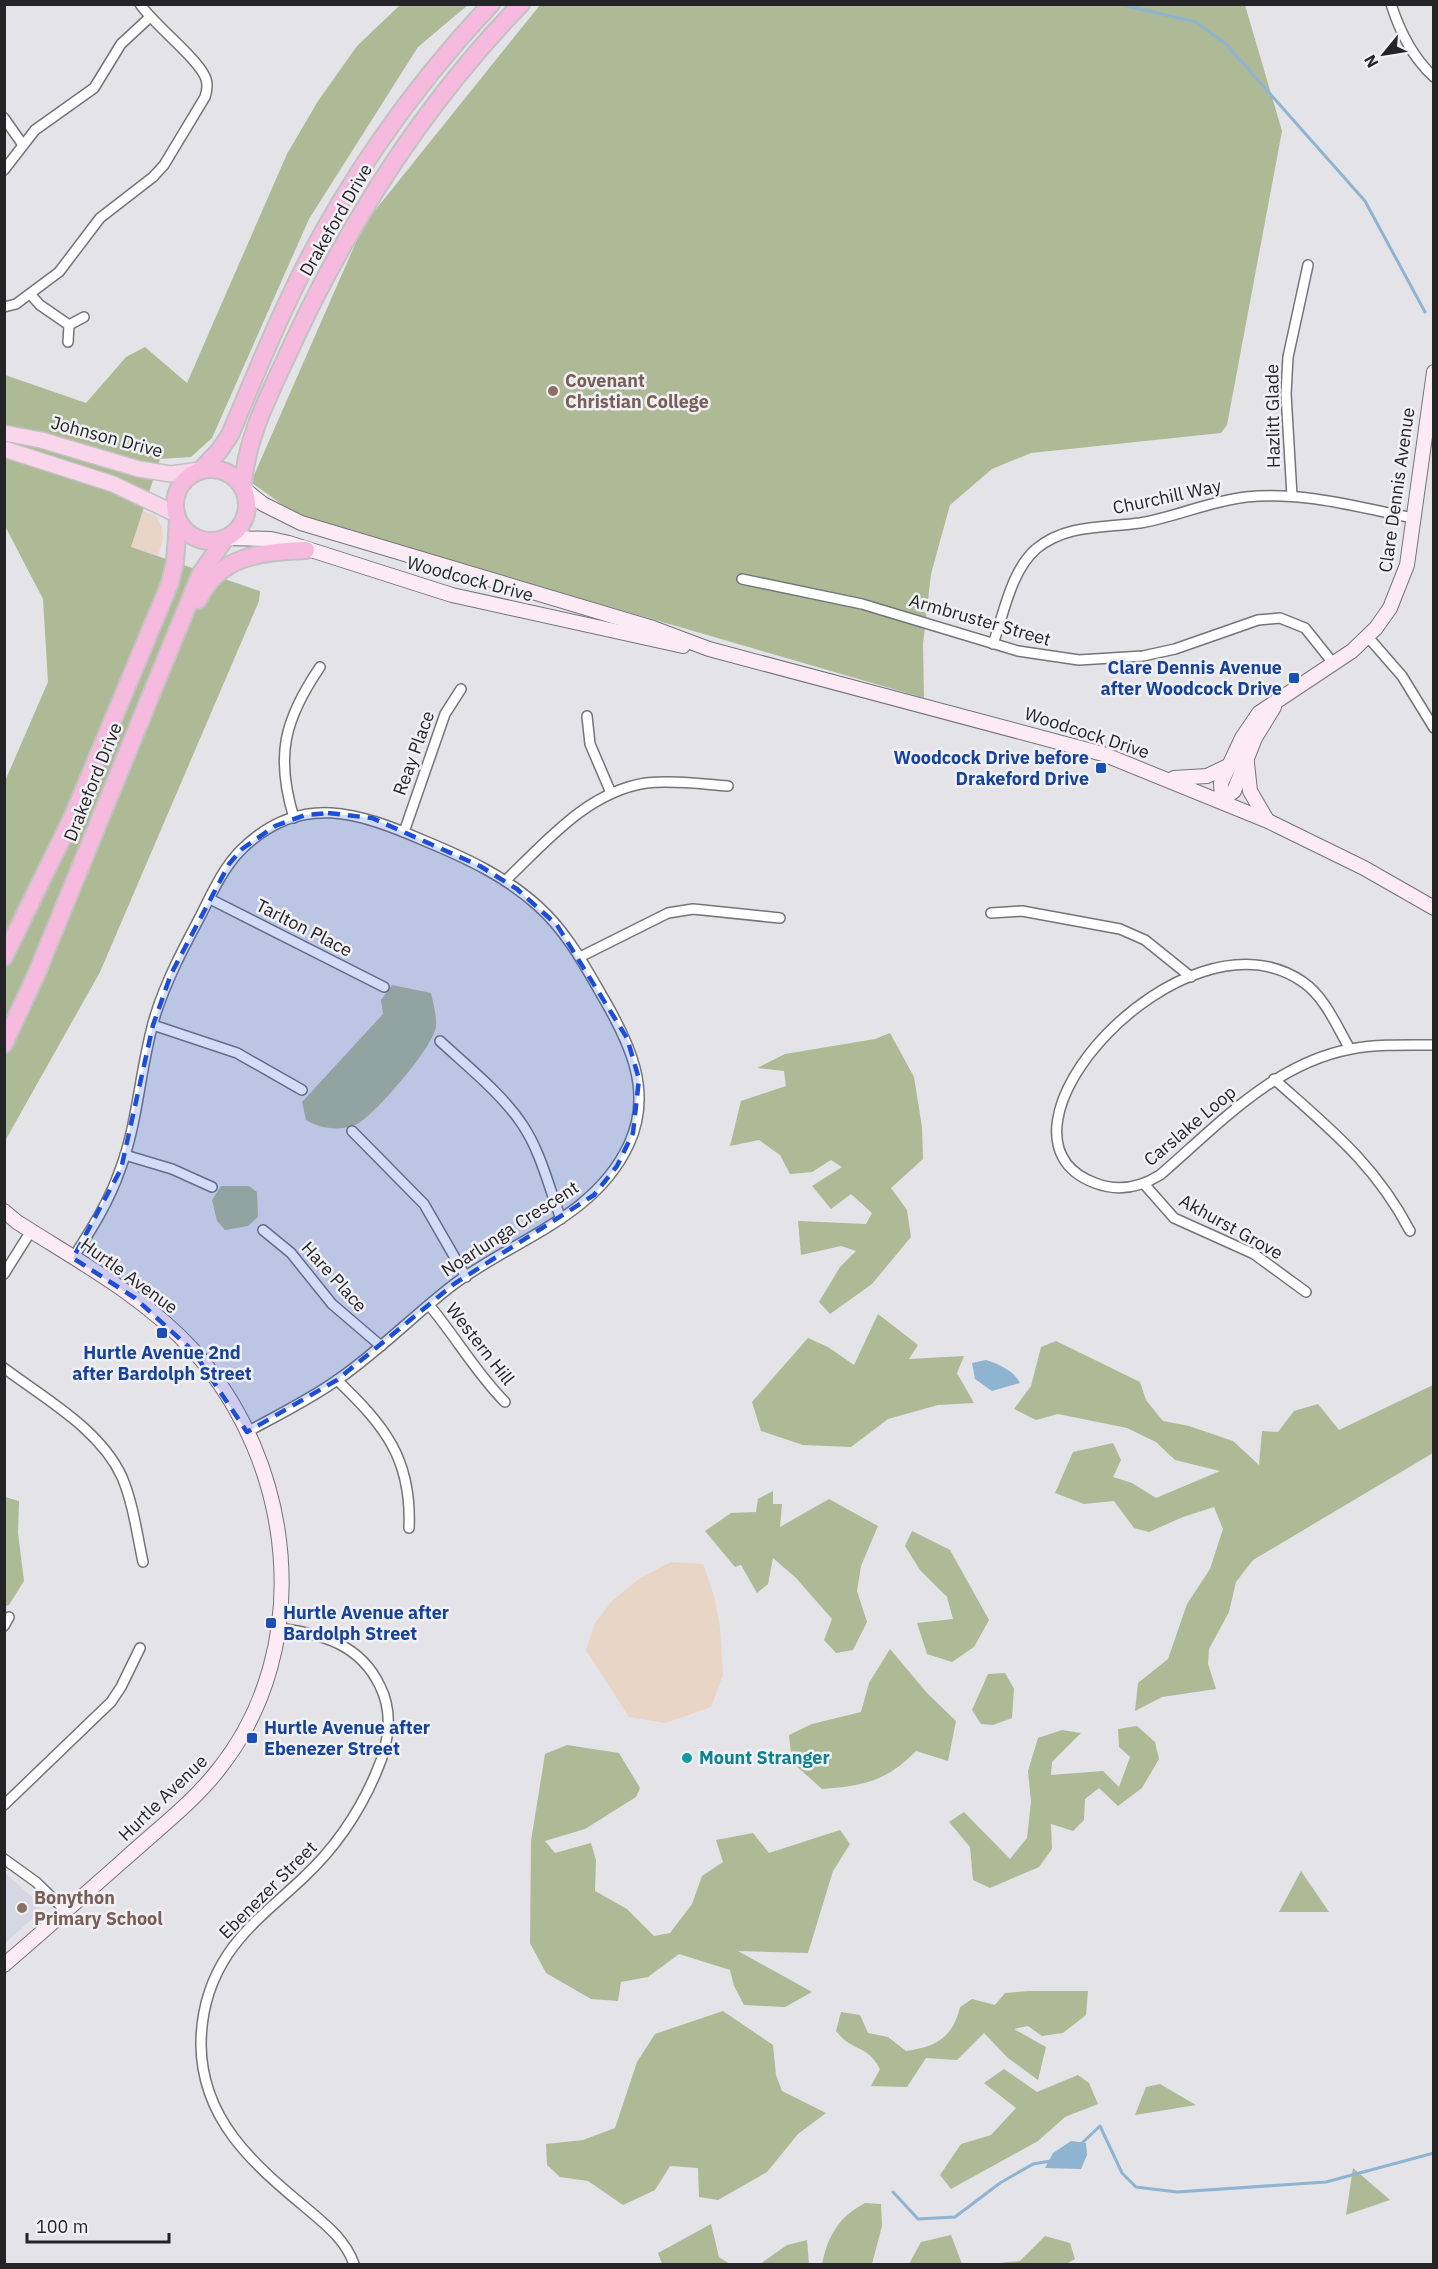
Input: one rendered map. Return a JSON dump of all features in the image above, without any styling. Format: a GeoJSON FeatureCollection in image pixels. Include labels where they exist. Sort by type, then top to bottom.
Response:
{"type":"FeatureCollection","features":[{"type":"Feature","properties":{"kind":"highway","name":"Drakeford Drive"},"geometry":{"type":"LineString","coordinates":[[200,470],[219,451],[230,435],[287,302],[348,191],[383,137],[422,86],[491,4]]}},
{"type":"Feature","properties":{"kind":"highway","name":"Drakeford Drive"},"geometry":{"type":"LineString","coordinates":[[244,488],[246,456],[254,435],[303,321],[336,255],[368,200],[409,138],[462,70],[521,4]]}},
{"type":"Feature","properties":{"kind":"highway"},"geometry":{"type":"LineString","coordinates":[[220,469],[229,473],[244,488],[247,498],[246,517],[241,526],[225,538],[201,540],[190,534],[177,517],[176,496],[181,485],[200,470],[220,469]]}},
{"type":"Feature","properties":{"kind":"highway","name":"Drakeford Drive"},"geometry":{"type":"LineString","coordinates":[[4,957],[72,818],[170,583],[175,562],[177,517]]}},
{"type":"Feature","properties":{"kind":"highway","name":"Drakeford Drive"},"geometry":{"type":"LineString","coordinates":[[4,1044],[36,975],[179,623],[201,573],[225,538]]}},
{"type":"Feature","properties":{"kind":"highway"},"geometry":{"type":"LineString","coordinates":[[179,623],[191,615],[209,581],[232,562],[263,552],[306,550]]}},
{"type":"Feature","properties":{"kind":"main road","name":"Clare Dennis Avenue"},"geometry":{"type":"LineString","coordinates":[[1222,800],[1221,783],[1232,764],[1242,738],[1259,713],[1368,637],[1390,608],[1401,587],[1407,565],[1434,372]]}},
{"type":"Feature","properties":{"kind":"main road","name":"Johnson Drive"},"geometry":{"type":"LineString","coordinates":[[4,434],[41,440],[139,469],[171,474],[200,470]]}},
{"type":"Feature","properties":{"kind":"main road"},"geometry":{"type":"LineString","coordinates":[[4,449],[113,484],[177,517]]}},
{"type":"Feature","properties":{"kind":"main road","name":"Woodcock Drive"},"geometry":{"type":"LineString","coordinates":[[244,488],[263,504],[301,523],[653,628],[708,648],[1008,726],[1103,754],[1222,800],[1268,821],[1364,868],[1434,908]]}},
{"type":"Feature","properties":{"kind":"main road","name":"Woodcock Drive"},"geometry":{"type":"LineString","coordinates":[[225,538],[271,539],[478,602],[679,645],[708,648]]}},
{"type":"Feature","properties":{"kind":"main road","name":"Clare Dennis Avenue"},"geometry":{"type":"LineString","coordinates":[[1222,800],[1234,791],[1247,758],[1278,700]]}},
{"type":"Feature","properties":{"kind":"main road"},"geometry":{"type":"LineString","coordinates":[[1247,758],[1251,791],[1268,821]]}},
{"type":"Feature","properties":{"kind":"main road"},"geometry":{"type":"LineString","coordinates":[[1166,778],[1207,776],[1232,764]]}},
{"type":"Feature","properties":{"kind":"main road","name":"Hurtle Avenue"},"geometry":{"type":"LineString","coordinates":[[4,1211],[11,1220],[135,1298],[185,1342],[218,1382],[247,1432],[261,1466],[276,1519],[282,1575],[279,1628],[273,1659],[260,1702],[246,1730],[219,1770],[185,1806],[4,1965]]}},
{"type":"Feature","properties":{"kind":"street"},"geometry":{"type":"LineString","coordinates":[[4,307],[15,304],[59,272],[100,218],[153,177],[164,165],[205,98],[207,88],[202,70],[149,18],[140,4]]}},
{"type":"Feature","properties":{"kind":"street"},"geometry":{"type":"LineString","coordinates":[[1391,4],[1403,35],[1414,54],[1434,76]]}},
{"type":"Feature","properties":{"kind":"street"},"geometry":{"type":"LineString","coordinates":[[4,170],[35,130],[94,88],[121,44],[149,18]]}},
{"type":"Feature","properties":{"kind":"street"},"geometry":{"type":"LineString","coordinates":[[4,118],[23,145]]}},
{"type":"Feature","properties":{"kind":"street","name":"Hazlitt Glade"},"geometry":{"type":"LineString","coordinates":[[1292,496],[1286,394],[1290,347],[1308,266]]}},
{"type":"Feature","properties":{"kind":"street"},"geometry":{"type":"LineString","coordinates":[[30,294],[40,305],[69,325]]}},
{"type":"Feature","properties":{"kind":"street"},"geometry":{"type":"LineString","coordinates":[[69,325],[84,317]]}},
{"type":"Feature","properties":{"kind":"street"},"geometry":{"type":"LineString","coordinates":[[68,342],[69,325]]}},
{"type":"Feature","properties":{"kind":"street","name":"Churchill Way"},"geometry":{"type":"LineString","coordinates":[[993,644],[1022,567],[1038,548],[1052,538],[1077,529],[1148,522],[1233,499],[1292,496],[1413,518]]}},
{"type":"Feature","properties":{"kind":"street","name":"Armbruster Street"},"geometry":{"type":"LineString","coordinates":[[742,579],[862,604],[993,644],[1048,657],[1111,660],[1175,649],[1258,620],[1280,618],[1305,628],[1333,663]]}},
{"type":"Feature","properties":{"kind":"street"},"geometry":{"type":"LineString","coordinates":[[1368,637],[1402,676],[1434,729]]}},
{"type":"Feature","properties":{"kind":"street"},"geometry":{"type":"LineString","coordinates":[[294,818],[285,789],[283,768],[285,746],[302,694],[320,667]]}},
{"type":"Feature","properties":{"kind":"street","name":"Reay Place"},"geometry":{"type":"LineString","coordinates":[[404,832],[445,714],[461,689]]}},
{"type":"Feature","properties":{"kind":"street"},"geometry":{"type":"LineString","coordinates":[[586,716],[590,744],[611,793]]}},
{"type":"Feature","properties":{"kind":"street"},"geometry":{"type":"LineString","coordinates":[[505,881],[570,820],[611,793],[645,783],[728,786]]}},
{"type":"Feature","properties":{"kind":"street","name":"Noarlunga Crescent"},"geometry":{"type":"LineString","coordinates":[[73,1258],[109,1197],[125,1155],[153,1025],[171,974],[229,864],[258,836],[294,818],[328,813],[372,818],[480,866],[505,881],[538,906],[556,925],[580,957],[627,1038],[639,1079],[638,1115],[629,1144],[610,1176],[594,1195],[561,1219],[465,1276],[338,1380],[247,1432]]}},
{"type":"Feature","properties":{"kind":"street","name":"Tarlton Place"},"geometry":{"type":"LineString","coordinates":[[210,899],[384,987]]}},
{"type":"Feature","properties":{"kind":"street"},"geometry":{"type":"LineString","coordinates":[[580,957],[653,919],[676,911],[693,909],[780,918]]}},
{"type":"Feature","properties":{"kind":"street"},"geometry":{"type":"LineString","coordinates":[[991,913],[1022,911],[1120,929],[1145,940],[1191,977]]}},
{"type":"Feature","properties":{"kind":"street","name":"Carslake Loop"},"geometry":{"type":"LineString","coordinates":[[1350,1049],[1318,996],[1289,974],[1271,967],[1240,964],[1219,967],[1191,977],[1140,1004],[1108,1030],[1076,1072],[1058,1115],[1058,1146],[1064,1160],[1074,1172],[1102,1186],[1119,1188],[1145,1185],[1274,1079],[1311,1061],[1350,1049],[1434,1045]]}},
{"type":"Feature","properties":{"kind":"street"},"geometry":{"type":"LineString","coordinates":[[153,1025],[209,1041],[237,1053],[302,1090]]}},
{"type":"Feature","properties":{"kind":"street"},"geometry":{"type":"LineString","coordinates":[[440,1041],[510,1108],[524,1125],[538,1155],[561,1219]]}},
{"type":"Feature","properties":{"kind":"street"},"geometry":{"type":"LineString","coordinates":[[1274,1079],[1361,1159],[1392,1197],[1410,1231]]}},
{"type":"Feature","properties":{"kind":"street"},"geometry":{"type":"LineString","coordinates":[[352,1131],[424,1204],[465,1276]]}},
{"type":"Feature","properties":{"kind":"street"},"geometry":{"type":"LineString","coordinates":[[125,1155],[172,1169],[212,1188]]}},
{"type":"Feature","properties":{"kind":"street","name":"Akhurst Grove"},"geometry":{"type":"LineString","coordinates":[[1145,1185],[1174,1218],[1254,1254],[1306,1292]]}},
{"type":"Feature","properties":{"kind":"street","name":"Hare Place"},"geometry":{"type":"LineString","coordinates":[[263,1230],[291,1253],[332,1304],[381,1346]]}},
{"type":"Feature","properties":{"kind":"street"},"geometry":{"type":"LineString","coordinates":[[4,1274],[31,1231]]}},
{"type":"Feature","properties":{"kind":"street","name":"Western Hill"},"geometry":{"type":"LineString","coordinates":[[429,1305],[463,1348],[482,1379],[505,1402]]}},
{"type":"Feature","properties":{"kind":"street"},"geometry":{"type":"LineString","coordinates":[[4,1368],[79,1424],[103,1448],[122,1477],[143,1562]]}},
{"type":"Feature","properties":{"kind":"street"},"geometry":{"type":"LineString","coordinates":[[338,1380],[375,1418],[400,1458],[407,1481],[409,1528]]}},
{"type":"Feature","properties":{"kind":"street"},"geometry":{"type":"LineString","coordinates":[[4,1626],[9,1617]]}},
{"type":"Feature","properties":{"kind":"street","name":"Ebenezer Street"},"geometry":{"type":"LineString","coordinates":[[279,1628],[329,1638],[363,1659],[375,1674],[386,1701],[388,1720],[385,1750],[367,1795],[336,1843],[305,1876],[248,1929],[219,1970],[203,2014],[201,2045],[204,2069],[216,2107],[240,2148],[260,2170],[333,2230],[345,2245],[354,2265]]}},
{"type":"Feature","properties":{"kind":"street"},"geometry":{"type":"LineString","coordinates":[[4,1805],[111,1702],[140,1648]]}},
{"type":"Feature","properties":{"kind":"street"},"geometry":{"type":"LineString","coordinates":[[4,1859],[36,1882],[66,1911]]}},
{"type":"Feature","properties":{"kind":"highlighted area"},"geometry":{"type":"Polygon","coordinates":[[[328,813],[372,818],[480,866],[517,889],[557,925],[627,1038],[639,1079],[633,1133],[617,1166],[594,1195],[454,1284],[337,1380],[247,1432],[193,1351],[135,1298],[73,1258],[121,1169],[153,1025],[171,974],[229,864],[242,849],[275,826],[305,815],[328,813]]]}},
{"type":"Feature","properties":{"kind":"shaded area"},"geometry":{"type":"Polygon","coordinates":[[[143,511],[156,516],[162,527],[163,539],[158,556],[130,547],[143,511]]]}},
{"type":"Feature","properties":{"kind":"shaded area"},"geometry":{"type":"Polygon","coordinates":[[[671,1562],[703,1564],[714,1596],[720,1627],[723,1675],[711,1707],[665,1723],[629,1717],[586,1650],[595,1623],[612,1601],[640,1578],[671,1562]]]}},
{"type":"Feature","properties":{"kind":"shaded area","name":"Bonython Primary School"},"geometry":{"type":"Polygon","coordinates":[[[5,1873],[39,1903],[39,1913],[5,1943],[5,1873]]]}},
{"type":"Feature","properties":{"kind":"green space"},"geometry":{"type":"Polygon","coordinates":[[[400,5],[468,5],[418,47],[309,219],[212,438],[191,457],[160,459],[131,547],[260,591],[259,601],[100,972],[5,1141],[5,781],[48,682],[43,599],[5,526],[5,375],[86,403],[126,357],[145,347],[187,383],[287,154],[318,101],[357,46],[400,5]]]}},
{"type":"Feature","properties":{"kind":"green space"},"geometry":{"type":"Polygon","coordinates":[[[540,5],[1245,5],[1282,131],[1227,425],[1221,433],[1031,453],[992,469],[950,505],[931,574],[923,644],[924,698],[342,529],[291,511],[251,482],[364,224],[540,5]]]}},
{"type":"Feature","properties":{"kind":"green space"},"geometry":{"type":"Polygon","coordinates":[[[392,985],[431,993],[436,1026],[426,1048],[391,1092],[359,1123],[346,1128],[332,1128],[318,1126],[306,1120],[302,1102],[383,1014],[381,1000],[392,985]]]}},
{"type":"Feature","properties":{"kind":"green space"},"geometry":{"type":"Polygon","coordinates":[[[890,1033],[914,1077],[922,1127],[923,1159],[891,1188],[907,1210],[911,1237],[872,1284],[830,1314],[819,1302],[840,1267],[856,1251],[841,1246],[801,1255],[798,1221],[866,1224],[872,1213],[851,1194],[831,1209],[812,1186],[842,1167],[831,1160],[812,1172],[790,1174],[780,1155],[759,1140],[730,1146],[741,1101],[786,1086],[784,1071],[757,1068],[785,1054],[875,1039],[890,1033]]]}},
{"type":"Feature","properties":{"kind":"green space"},"geometry":{"type":"Polygon","coordinates":[[[221,1186],[249,1186],[257,1192],[258,1217],[248,1226],[225,1230],[217,1221],[212,1200],[221,1186]]]}},
{"type":"Feature","properties":{"kind":"green space"},"geometry":{"type":"Polygon","coordinates":[[[878,1314],[918,1345],[909,1359],[964,1356],[957,1373],[974,1403],[938,1405],[888,1419],[851,1447],[803,1445],[761,1431],[752,1402],[808,1338],[828,1347],[854,1365],[878,1314]]]}},
{"type":"Feature","properties":{"kind":"green space"},"geometry":{"type":"Polygon","coordinates":[[[1056,1341],[1140,1382],[1146,1400],[1163,1421],[1189,1426],[1233,1441],[1259,1465],[1262,1431],[1278,1432],[1294,1411],[1318,1404],[1339,1430],[1433,1385],[1433,1453],[1253,1560],[1236,1582],[1229,1612],[1209,1649],[1208,1664],[1216,1689],[1162,1697],[1135,1711],[1138,1683],[1168,1659],[1187,1604],[1210,1569],[1223,1529],[1214,1507],[1149,1532],[1134,1528],[1114,1501],[1084,1504],[1055,1493],[1073,1452],[1113,1443],[1121,1460],[1113,1477],[1132,1483],[1156,1498],[1220,1471],[1175,1460],[1156,1442],[1127,1428],[1058,1414],[1036,1420],[1014,1409],[1031,1386],[1041,1347],[1056,1341]]]}},
{"type":"Feature","properties":{"kind":"green space"},"geometry":{"type":"Polygon","coordinates":[[[773,1491],[773,1504],[782,1504],[780,1527],[829,1499],[878,1526],[861,1566],[857,1591],[867,1622],[853,1650],[836,1653],[824,1640],[832,1619],[796,1578],[773,1558],[768,1584],[757,1593],[741,1565],[735,1567],[705,1531],[731,1513],[756,1512],[758,1499],[773,1491]]]}},
{"type":"Feature","properties":{"kind":"green space"},"geometry":{"type":"Polygon","coordinates":[[[5,1497],[19,1501],[18,1533],[24,1581],[9,1605],[5,1606],[5,1497]]]}},
{"type":"Feature","properties":{"kind":"green space"},"geometry":{"type":"Polygon","coordinates":[[[912,1531],[950,1550],[989,1620],[974,1647],[952,1662],[927,1654],[917,1623],[953,1619],[947,1597],[920,1570],[905,1546],[912,1531]]]}},
{"type":"Feature","properties":{"kind":"green space"},"geometry":{"type":"Polygon","coordinates":[[[890,1649],[927,1693],[956,1721],[948,1761],[916,1751],[895,1769],[873,1780],[862,1784],[822,1789],[792,1762],[789,1735],[812,1724],[861,1712],[869,1683],[890,1649]]]}},
{"type":"Feature","properties":{"kind":"green space"},"geometry":{"type":"Polygon","coordinates":[[[1005,1673],[1014,1689],[1012,1718],[993,1725],[981,1724],[972,1710],[988,1674],[1005,1673]]]}},
{"type":"Feature","properties":{"kind":"green space"},"geometry":{"type":"Polygon","coordinates":[[[1137,1726],[1155,1742],[1159,1759],[1142,1788],[1118,1806],[1099,1788],[1085,1799],[1084,1820],[1073,1831],[1051,1824],[1052,1849],[1039,1867],[990,1888],[973,1880],[970,1847],[949,1822],[964,1812],[1010,1859],[1027,1838],[1031,1802],[1028,1771],[1038,1738],[1062,1730],[1081,1733],[1052,1762],[1051,1775],[1103,1771],[1119,1787],[1130,1757],[1119,1747],[1118,1729],[1137,1726]]]}},
{"type":"Feature","properties":{"kind":"green space"},"geometry":{"type":"Polygon","coordinates":[[[567,1745],[619,1753],[640,1788],[636,1797],[585,1829],[545,1841],[555,1853],[591,1843],[596,1860],[595,1891],[627,1909],[654,1936],[670,1933],[692,1904],[702,1876],[723,1862],[716,1840],[753,1833],[769,1853],[840,1830],[850,1844],[833,1871],[808,1953],[738,1951],[812,1992],[785,2007],[744,2005],[734,1986],[730,1970],[679,1954],[648,1977],[621,1982],[618,2001],[591,1999],[546,1973],[530,1943],[531,1841],[545,1754],[567,1745]]]}},
{"type":"Feature","properties":{"kind":"green space"},"geometry":{"type":"Polygon","coordinates":[[[1301,1871],[1329,1912],[1279,1912],[1301,1871]]]}},
{"type":"Feature","properties":{"kind":"green space"},"geometry":{"type":"Polygon","coordinates":[[[1088,1991],[1086,2015],[1063,2033],[1042,2036],[1028,2026],[1014,2029],[1046,2047],[1038,2080],[1008,2058],[984,2033],[957,2060],[926,2058],[907,2087],[871,2086],[880,2069],[875,2061],[864,2051],[848,2043],[836,2031],[841,2012],[860,2015],[868,2033],[888,2037],[906,2051],[926,2047],[947,2033],[957,2018],[960,2007],[972,1999],[995,2005],[1005,1993],[1088,1991]]]}},
{"type":"Feature","properties":{"kind":"green space"},"geometry":{"type":"Polygon","coordinates":[[[723,2011],[773,2045],[776,2075],[782,2091],[826,2113],[798,2134],[767,2172],[718,2200],[699,2197],[698,2168],[670,2166],[655,2190],[623,2205],[588,2181],[560,2177],[547,2165],[546,2144],[583,2140],[615,2128],[637,2062],[655,2034],[723,2011]]]}},
{"type":"Feature","properties":{"kind":"green space"},"geometry":{"type":"Polygon","coordinates":[[[1004,2069],[1037,2092],[1078,2075],[1089,2083],[1098,2104],[1065,2117],[1038,2141],[951,2189],[940,2175],[961,2144],[991,2135],[1016,2108],[984,2083],[1004,2069]]]}},
{"type":"Feature","properties":{"kind":"green space"},"geometry":{"type":"Polygon","coordinates":[[[1160,2084],[1196,2105],[1135,2115],[1146,2087],[1160,2084]]]}},
{"type":"Feature","properties":{"kind":"green space"},"geometry":{"type":"Polygon","coordinates":[[[1353,2168],[1390,2200],[1346,2215],[1353,2168]]]}},
{"type":"Feature","properties":{"kind":"green space"},"geometry":{"type":"Polygon","coordinates":[[[865,2203],[881,2204],[882,2226],[872,2264],[822,2264],[836,2228],[848,2214],[865,2203]]]}},
{"type":"Feature","properties":{"kind":"green space"},"geometry":{"type":"Polygon","coordinates":[[[711,2224],[719,2257],[730,2264],[662,2264],[658,2253],[711,2224]]]}},
{"type":"Feature","properties":{"kind":"green space"},"geometry":{"type":"Polygon","coordinates":[[[951,2235],[962,2264],[909,2264],[921,2242],[951,2235]]]}},
{"type":"Feature","properties":{"kind":"green space"},"geometry":{"type":"Polygon","coordinates":[[[1045,2236],[1070,2243],[1075,2259],[1066,2264],[988,2264],[1020,2261],[1045,2236]]]}},
{"type":"Feature","properties":{"kind":"green space"},"geometry":{"type":"Polygon","coordinates":[[[807,2240],[809,2264],[760,2264],[787,2245],[807,2240]]]}},
{"type":"Feature","properties":{"kind":"water"},"geometry":{"type":"Polygon","coordinates":[[[986,1360],[1006,1368],[1020,1383],[992,1391],[975,1379],[972,1363],[986,1360]]]}},
{"type":"Feature","properties":{"kind":"water"},"geometry":{"type":"Polygon","coordinates":[[[1071,2141],[1086,2143],[1087,2155],[1081,2169],[1045,2168],[1053,2153],[1071,2141]]]}},
{"type":"Feature","properties":{"kind":"waterway"},"geometry":{"type":"LineString","coordinates":[[1118,4],[1196,22],[1226,44],[1365,201],[1425,312]]}},
{"type":"Feature","properties":{"kind":"waterway"},"geometry":{"type":"LineString","coordinates":[[1081,2144],[1100,2126],[1122,2173],[1136,2187],[1177,2192],[1326,2182],[1434,2153]]}},
{"type":"Feature","properties":{"kind":"waterway"},"geometry":{"type":"LineString","coordinates":[[893,2192],[918,2219],[955,2217],[1000,2183],[1033,2164],[1051,2161]]}},
{"type":"Feature","properties":{"kind":"place","name":"Covenant Christian College"},"geometry":{"type":"Point","coordinates":[553,391]}},
{"type":"Feature","properties":{"kind":"place","name":"Clare Dennis Avenue after Woodcock Drive"},"geometry":{"type":"Point","coordinates":[1294,678]}},
{"type":"Feature","properties":{"kind":"place","name":"Woodcock Drive before Drakeford Drive"},"geometry":{"type":"Point","coordinates":[1101,768]}},
{"type":"Feature","properties":{"kind":"place","name":"Hurtle Avenue 2nd after Bardolph Street"},"geometry":{"type":"Point","coordinates":[162,1333]}},
{"type":"Feature","properties":{"kind":"place","name":"Hurtle Avenue after Bardolph Street"},"geometry":{"type":"Point","coordinates":[271,1623]}},
{"type":"Feature","properties":{"kind":"place","name":"Hurtle Avenue after Ebenezer Street"},"geometry":{"type":"Point","coordinates":[252,1738]}},
{"type":"Feature","properties":{"kind":"place","name":"Mount Stranger"},"geometry":{"type":"Point","coordinates":[687,1758]}},
{"type":"Feature","properties":{"kind":"place","name":"Bonython Primary School"},"geometry":{"type":"Point","coordinates":[22,1908]}}]}
